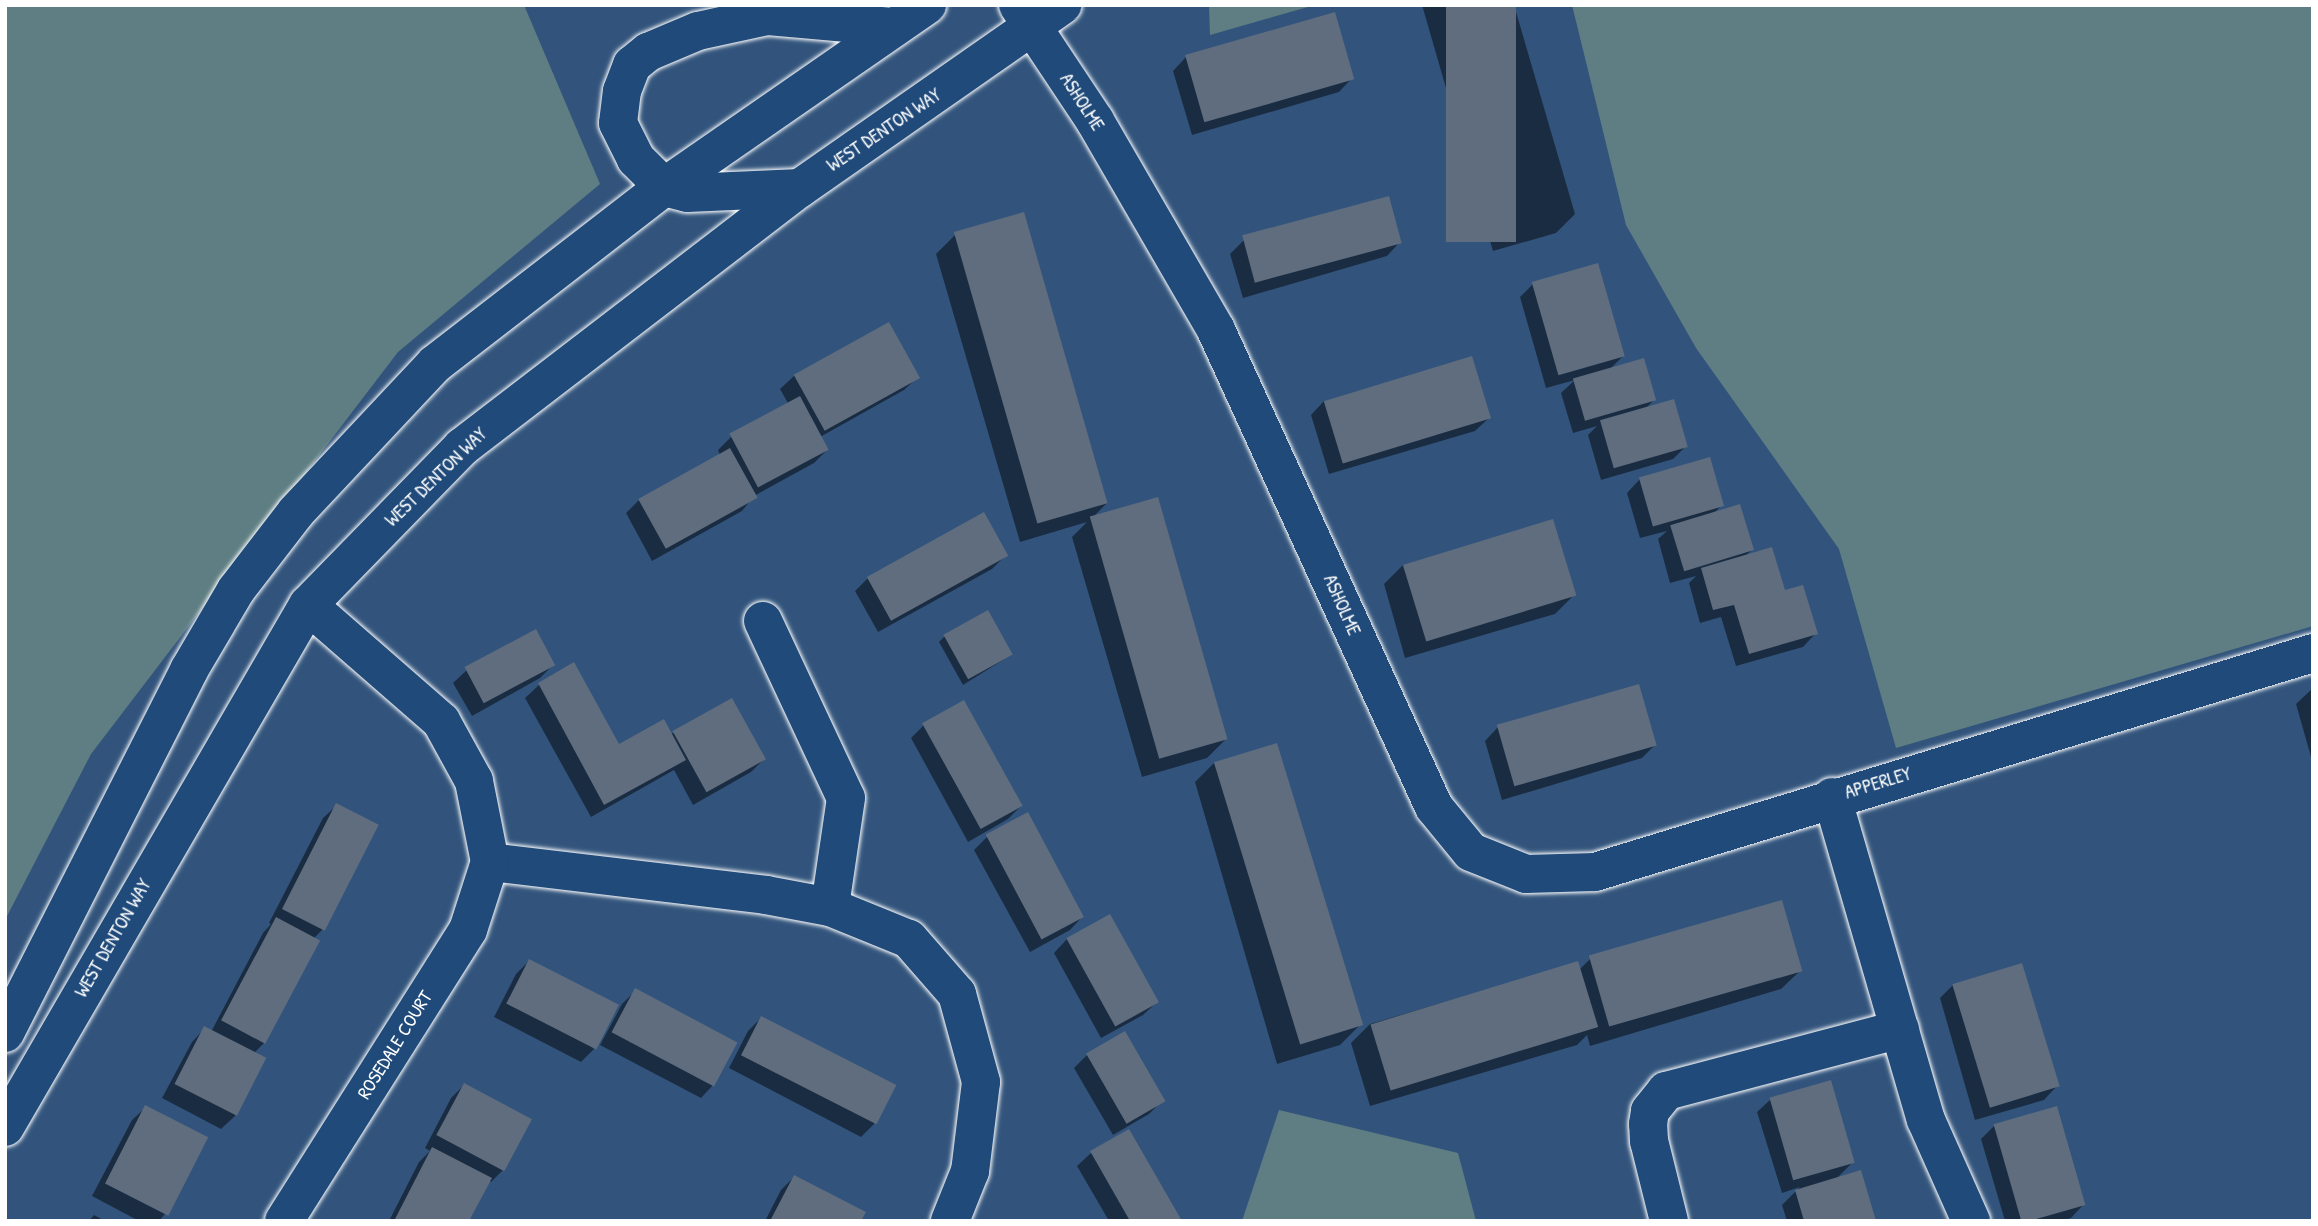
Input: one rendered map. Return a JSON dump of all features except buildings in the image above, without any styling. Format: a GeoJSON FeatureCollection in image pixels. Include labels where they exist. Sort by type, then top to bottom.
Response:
{"type":"FeatureCollection","features":[{"type":"Feature","properties":{"kind":"street"},"geometry":{"type":"LineString","coordinates":[[5,1033],[189,670],[236,590],[296,512],[435,363],[664,187],[927,5]]}},
{"type":"Feature","properties":{"kind":"street","name":"WEST DENTON WAY"},"geometry":{"type":"LineString","coordinates":[[5,1127],[308,605],[462,447],[800,188],[1038,12]]}},
{"type":"Feature","properties":{"kind":"street","name":"ASHOLME"},"geometry":{"type":"LineString","coordinates":[[1038,12],[1095,121],[1216,330],[1434,807],[1471,852],[1526,874],[1595,872],[1832,797]]}},
{"type":"Feature","properties":{"kind":"street"},"geometry":{"type":"LineString","coordinates":[[800,188],[687,193],[664,187],[636,159],[618,123],[621,91],[632,65],[648,52],[698,31],[767,16],[894,27]]}},
{"type":"Feature","properties":{"kind":"street","name":"ROSEDALE COURT"},"geometry":{"type":"LineString","coordinates":[[284,1221],[468,930],[490,862],[474,781],[441,721],[308,605]]}},
{"type":"Feature","properties":{"kind":"street"},"geometry":{"type":"LineString","coordinates":[[763,621],[846,798],[830,907]]}},
{"type":"Feature","properties":{"kind":"street","name":"APPERLEY"},"geometry":{"type":"LineString","coordinates":[[1971,1221],[1926,1120],[1832,797],[2313,653]]}},
{"type":"Feature","properties":{"kind":"street"},"geometry":{"type":"LineString","coordinates":[[490,862],[766,895],[830,907],[909,939],[957,994],[981,1082],[970,1171],[950,1221]]}},
{"type":"Feature","properties":{"kind":"street"},"geometry":{"type":"LineString","coordinates":[[1669,1221],[1649,1141],[1648,1124],[1650,1111],[1666,1091],[1900,1029]]}},
{"type":"Feature","properties":{"kind":"green space"},"geometry":{"type":"Polygon","coordinates":[[[5,5],[524,5],[600,184],[398,352],[91,754],[5,920],[5,5]]]}},
{"type":"Feature","properties":{"kind":"green space"},"geometry":{"type":"Polygon","coordinates":[[[1209,5],[1315,5],[1210,35],[1209,5]]]}},
{"type":"Feature","properties":{"kind":"green space"},"geometry":{"type":"Polygon","coordinates":[[[1572,5],[2313,5],[2313,626],[1896,748],[1839,549],[1696,348],[1626,225],[1572,5]]]}},
{"type":"Feature","properties":{"kind":"green space"},"geometry":{"type":"Polygon","coordinates":[[[1279,1110],[1458,1153],[1476,1221],[1242,1221],[1279,1110]]]}}]}
